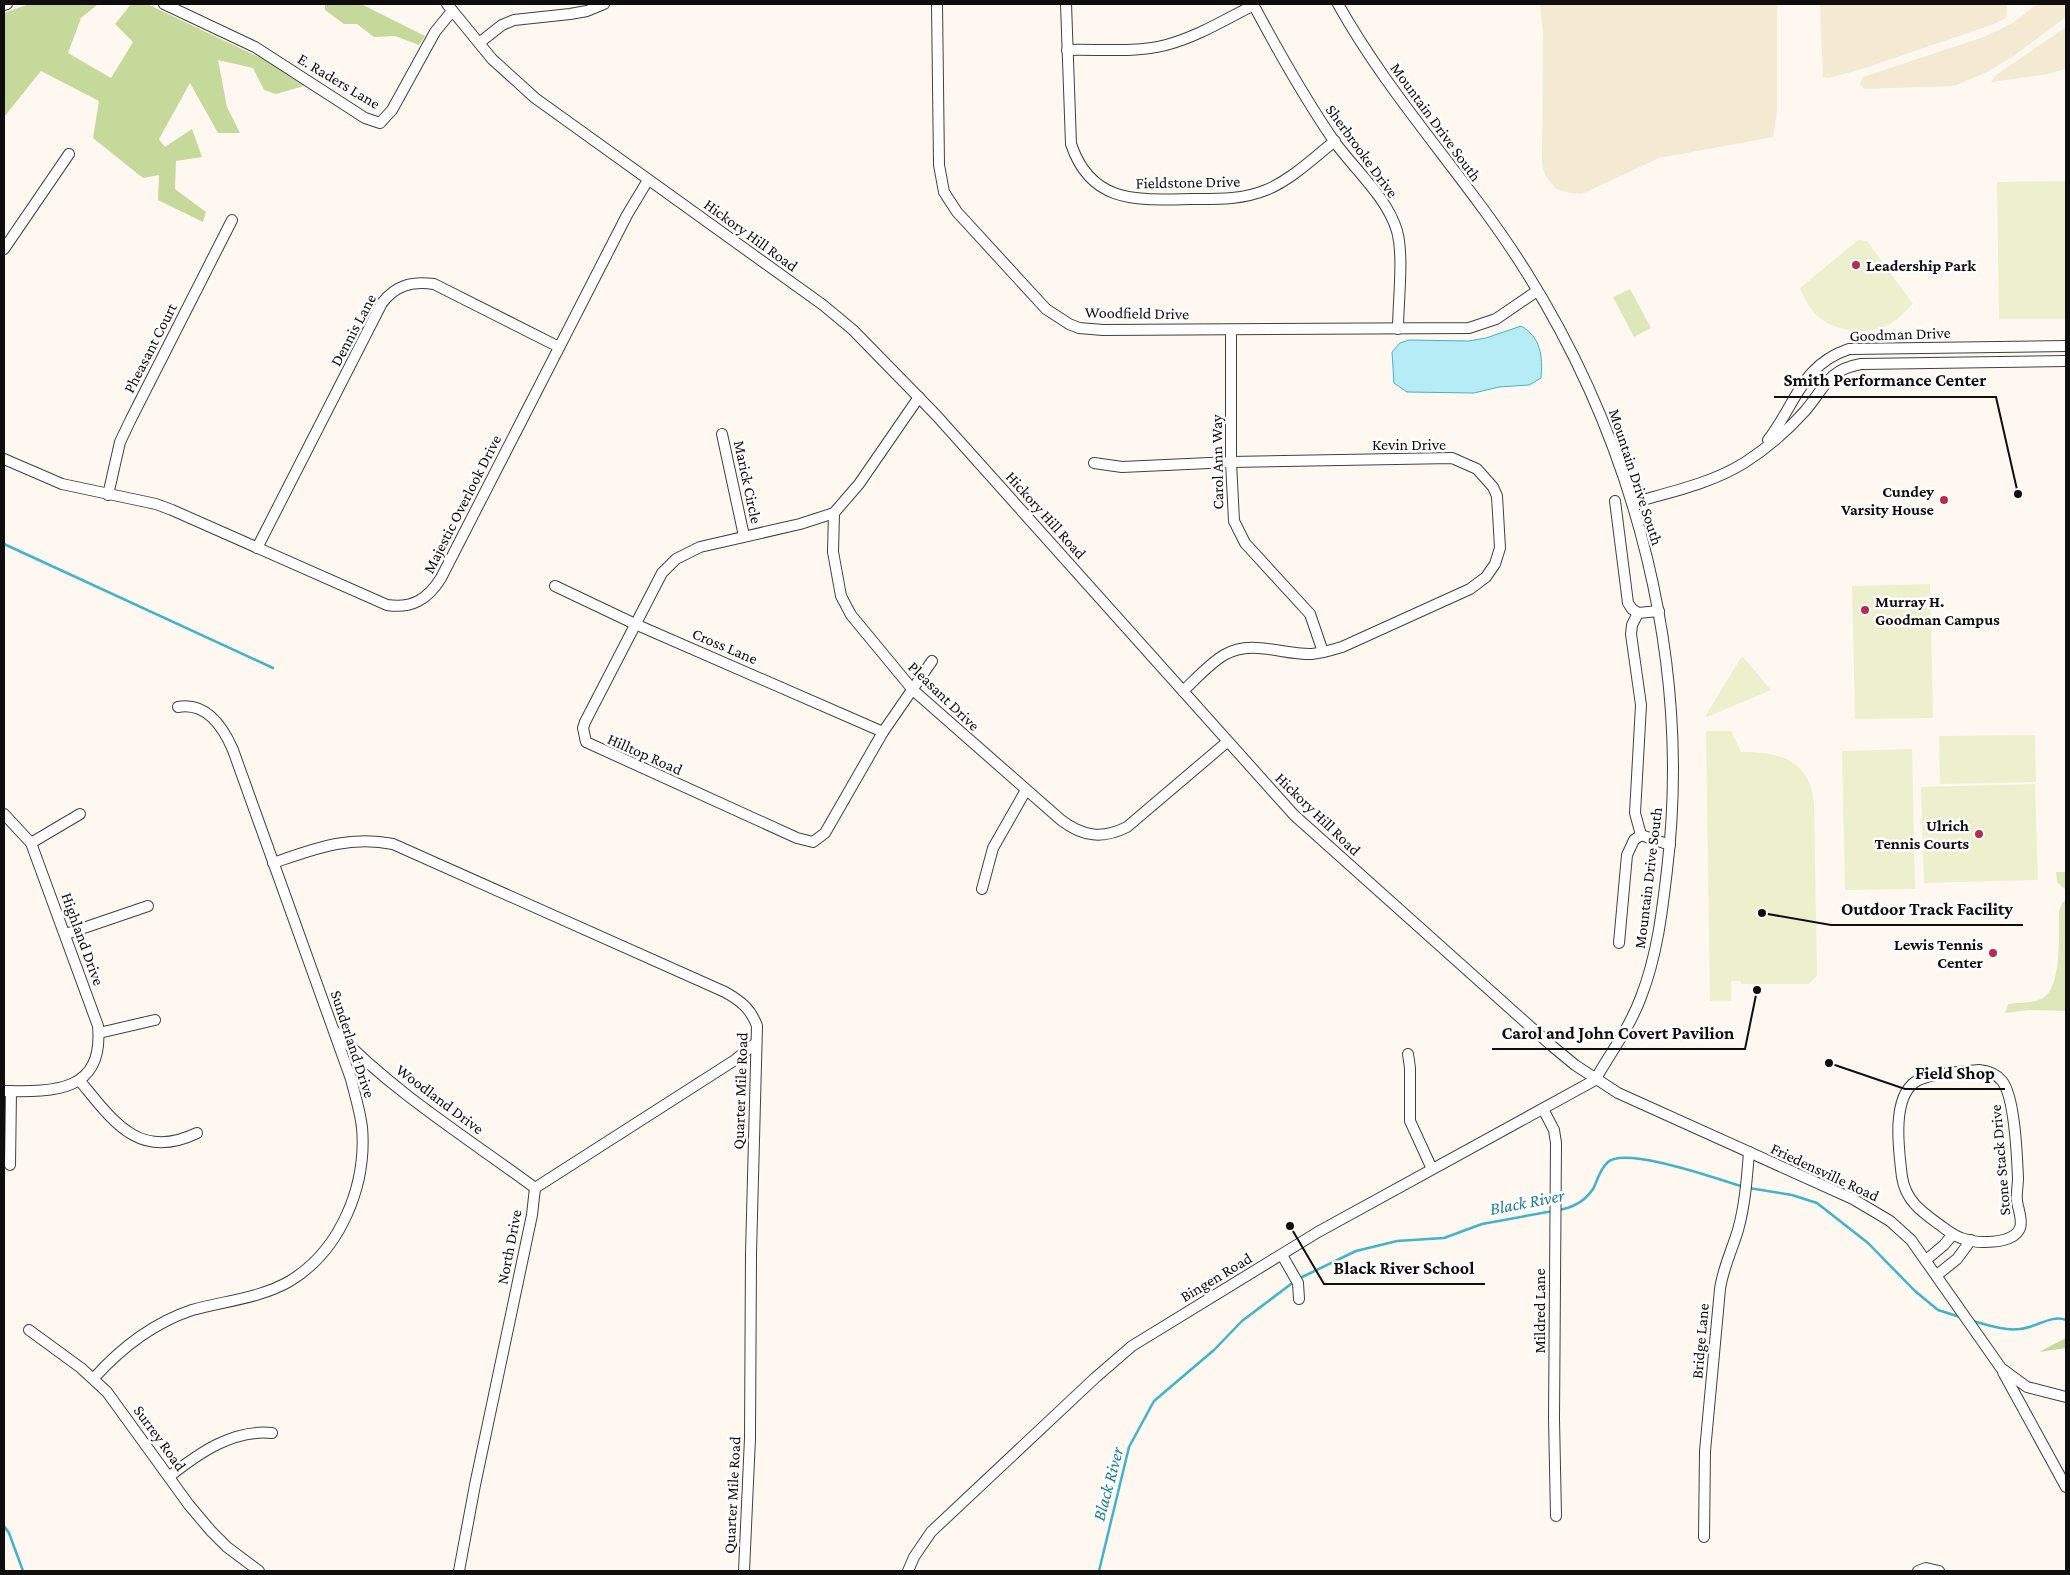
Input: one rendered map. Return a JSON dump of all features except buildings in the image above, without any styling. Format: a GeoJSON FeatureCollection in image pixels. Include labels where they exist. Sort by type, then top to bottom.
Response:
{"type":"FeatureCollection","features":[{"type":"Feature","properties":{"kind":"street","name":"E. Raders Lane"},"geometry":{"type":"LineString","coordinates":[[164,4],[255,47],[366,118],[380,122],[392,110],[450,7]]}},
{"type":"Feature","properties":{"kind":"street"},"geometry":{"type":"LineString","coordinates":[[479,43],[502,25],[514,20],[587,11],[604,4]]}},
{"type":"Feature","properties":{"kind":"street","name":"Woodfield Drive"},"geometry":{"type":"LineString","coordinates":[[937,4],[941,179],[949,202],[1046,309],[1069,324],[1079,328],[1103,330],[1469,328],[1483,325],[1537,291]]}},
{"type":"Feature","properties":{"kind":"street","name":"Fieldstone Drive"},"geometry":{"type":"LineString","coordinates":[[1066,4],[1069,132],[1074,155],[1093,180],[1105,190],[1121,196],[1143,200],[1224,199],[1252,195],[1277,184],[1334,141]]}},
{"type":"Feature","properties":{"kind":"street"},"geometry":{"type":"LineString","coordinates":[[1067,50],[1152,48],[1166,45],[1206,30],[1253,4]]}},
{"type":"Feature","properties":{"kind":"street","name":"Sherbrooke Drive"},"geometry":{"type":"LineString","coordinates":[[1253,4],[1300,87],[1334,141],[1382,202],[1397,230],[1399,254],[1398,329]]}},
{"type":"Feature","properties":{"kind":"street","name":"Mountain Drive South"},"geometry":{"type":"LineString","coordinates":[[1338,4],[1388,84],[1497,230],[1537,291],[1589,390],[1604,424],[1632,503],[1659,611],[1672,745],[1670,845],[1654,955],[1642,995],[1621,1038],[1595,1080]]}},
{"type":"Feature","properties":{"kind":"street","name":"Hickory Hill Road"},"geometry":{"type":"LineString","coordinates":[[450,7],[506,74],[535,98],[839,317],[872,347],[1183,691],[1226,742],[1300,821],[1552,1046],[1595,1080]]}},
{"type":"Feature","properties":{"kind":"street"},"geometry":{"type":"LineString","coordinates":[[4,249],[69,154]]}},
{"type":"Feature","properties":{"kind":"street","name":"Majestic Overlook Drive"},"geometry":{"type":"LineString","coordinates":[[4,459],[62,484],[156,504],[172,510],[387,605],[406,606],[422,600],[433,590],[441,578],[631,207],[648,180]]}},
{"type":"Feature","properties":{"kind":"street","name":"Pheasant Court"},"geometry":{"type":"LineString","coordinates":[[108,495],[120,442],[232,220]]}},
{"type":"Feature","properties":{"kind":"street","name":"Dennis Lane"},"geometry":{"type":"LineString","coordinates":[[257,548],[382,304],[396,289],[413,283],[434,284],[559,348]]}},
{"type":"Feature","properties":{"kind":"street","name":"Carol Ann Way"},"geometry":{"type":"LineString","coordinates":[[1231,330],[1232,508],[1238,532],[1245,543],[1310,614],[1324,652]]}},
{"type":"Feature","properties":{"kind":"street","name":"Goodman Drive"},"geometry":{"type":"LineString","coordinates":[[1756,454],[1774,432],[1812,370],[1826,359],[1841,352],[1865,347],[2066,346]]}},
{"type":"Feature","properties":{"kind":"street","name":"Goodman Drive"},"geometry":{"type":"LineString","coordinates":[[1632,503],[1707,480],[1744,463],[1791,426],[1829,378],[1847,367],[1861,364],[2066,361]]}},
{"type":"Feature","properties":{"kind":"street"},"geometry":{"type":"LineString","coordinates":[[834,512],[859,484],[919,397]]}},
{"type":"Feature","properties":{"kind":"street","name":"Marick Circle"},"geometry":{"type":"LineString","coordinates":[[722,434],[744,536]]}},
{"type":"Feature","properties":{"kind":"street","name":"Kevin Drive"},"geometry":{"type":"LineString","coordinates":[[1094,463],[1122,467],[1231,462],[1452,458],[1477,468],[1493,487],[1499,504],[1500,548],[1495,564],[1486,577],[1470,589],[1342,647],[1324,652],[1300,653],[1256,648],[1235,650],[1215,661],[1183,691]]}},
{"type":"Feature","properties":{"kind":"street"},"geometry":{"type":"LineString","coordinates":[[1615,502],[1628,603],[1638,613],[1659,611]]}},
{"type":"Feature","properties":{"kind":"street","name":"Hilltop Road"},"geometry":{"type":"LineString","coordinates":[[834,512],[800,524],[700,547],[676,559],[654,585],[584,722],[583,728],[586,742],[797,838],[813,842],[825,833],[883,732],[932,661]]}},
{"type":"Feature","properties":{"kind":"street","name":"Pleasant Drive"},"geometry":{"type":"LineString","coordinates":[[834,512],[833,552],[838,584],[845,606],[912,690],[1026,790],[1078,831],[1097,836],[1110,834],[1127,827],[1226,742]]}},
{"type":"Feature","properties":{"kind":"street","name":"Cross Lane"},"geometry":{"type":"LineString","coordinates":[[555,586],[635,624],[883,732]]}},
{"type":"Feature","properties":{"kind":"street"},"geometry":{"type":"LineString","coordinates":[[1638,613],[1632,625],[1631,634],[1641,705],[1635,813],[1641,835]]}},
{"type":"Feature","properties":{"kind":"street","name":"Sunderland Drive"},"geometry":{"type":"LineString","coordinates":[[94,1378],[130,1342],[165,1321],[193,1310],[262,1293],[290,1281],[314,1261],[333,1240],[354,1196],[359,1175],[362,1136],[351,1079],[229,741],[217,723],[201,710],[191,705],[178,707]]}},
{"type":"Feature","properties":{"kind":"street"},"geometry":{"type":"LineString","coordinates":[[982,889],[992,848],[1026,790]]}},
{"type":"Feature","properties":{"kind":"street","name":"Highland Drive"},"geometry":{"type":"LineString","coordinates":[[4,814],[31,843],[66,934],[99,1032],[97,1056],[87,1074],[80,1081]]}},
{"type":"Feature","properties":{"kind":"street"},"geometry":{"type":"LineString","coordinates":[[31,843],[80,814]]}},
{"type":"Feature","properties":{"kind":"street"},"geometry":{"type":"LineString","coordinates":[[1641,835],[1670,845]]}},
{"type":"Feature","properties":{"kind":"street"},"geometry":{"type":"LineString","coordinates":[[1619,943],[1626,855],[1634,840],[1641,835]]}},
{"type":"Feature","properties":{"kind":"street","name":"Quarter Mile Road"},"geometry":{"type":"LineString","coordinates":[[273,863],[327,844],[348,840],[381,842],[401,847],[733,997],[747,1007],[757,1026],[750,1253],[750,1438],[744,1571]]}},
{"type":"Feature","properties":{"kind":"street"},"geometry":{"type":"LineString","coordinates":[[66,934],[148,906]]}},
{"type":"Feature","properties":{"kind":"street"},"geometry":{"type":"LineString","coordinates":[[99,1032],[155,1020]]}},
{"type":"Feature","properties":{"kind":"street","name":"Woodland Drive"},"geometry":{"type":"LineString","coordinates":[[332,1027],[359,1056],[391,1082],[535,1188]]}},
{"type":"Feature","properties":{"kind":"street"},"geometry":{"type":"LineString","coordinates":[[535,1188],[735,1060],[756,1043]]}},
{"type":"Feature","properties":{"kind":"street"},"geometry":{"type":"LineString","coordinates":[[1408,1054],[1410,1068],[1410,1120],[1432,1169]]}},
{"type":"Feature","properties":{"kind":"street","name":"Stone Stack Drive"},"geometry":{"type":"LineString","coordinates":[[1987,1071],[2002,1080],[2010,1099],[2017,1167],[2017,1200],[2021,1219],[2020,1227],[2014,1236],[2005,1241],[1972,1240],[1953,1234],[1911,1202],[1903,1187],[1900,1165],[1899,1110],[1908,1088],[1915,1081],[1943,1075],[1987,1071]]}},
{"type":"Feature","properties":{"kind":"street","name":"Bingen Road"},"geometry":{"type":"LineString","coordinates":[[908,1571],[914,1557],[931,1532],[1113,1362],[1154,1331],[1318,1232],[1595,1080]]}},
{"type":"Feature","properties":{"kind":"street","name":"Friedensville Road"},"geometry":{"type":"LineString","coordinates":[[1595,1080],[1618,1093],[1853,1199],[1879,1214],[1911,1240],[1959,1305],[2001,1368],[2022,1384],[2035,1390],[2066,1398]]}},
{"type":"Feature","properties":{"kind":"street"},"geometry":{"type":"LineString","coordinates":[[10,1165],[7,1091],[52,1091],[67,1088],[80,1081],[117,1124],[135,1138],[147,1141],[180,1141],[197,1133]]}},
{"type":"Feature","properties":{"kind":"street","name":"Mildred Lane"},"geometry":{"type":"LineString","coordinates":[[1543,1109],[1556,1137],[1554,1419],[1556,1516]]}},
{"type":"Feature","properties":{"kind":"street","name":"Bridge Lane"},"geometry":{"type":"LineString","coordinates":[[1704,1537],[1705,1451],[1720,1289],[1724,1267],[1738,1230],[1747,1182],[1749,1152]]}},
{"type":"Feature","properties":{"kind":"street","name":"North Drive"},"geometry":{"type":"LineString","coordinates":[[460,1571],[475,1486],[532,1215],[535,1188]]}},
{"type":"Feature","properties":{"kind":"street"},"geometry":{"type":"LineString","coordinates":[[1926,1260],[1944,1245],[1953,1234]]}},
{"type":"Feature","properties":{"kind":"street"},"geometry":{"type":"LineString","coordinates":[[1937,1275],[1957,1259],[1972,1240]]}},
{"type":"Feature","properties":{"kind":"street"},"geometry":{"type":"LineString","coordinates":[[1282,1254],[1297,1280],[1299,1299]]}},
{"type":"Feature","properties":{"kind":"street","name":"Surrey Road"},"geometry":{"type":"LineString","coordinates":[[30,1330],[94,1378],[107,1392],[170,1476],[189,1505],[211,1531],[227,1547],[259,1571]]}},
{"type":"Feature","properties":{"kind":"street"},"geometry":{"type":"LineString","coordinates":[[2001,1368],[2066,1487]]}},
{"type":"Feature","properties":{"kind":"street"},"geometry":{"type":"LineString","coordinates":[[2019,1402],[2018,1394],[2022,1384]]}},
{"type":"Feature","properties":{"kind":"street"},"geometry":{"type":"LineString","coordinates":[[170,1476],[191,1459],[230,1439],[246,1433],[272,1433]]}},
{"type":"Feature","properties":{"kind":"street"},"geometry":{"type":"LineString","coordinates":[[1918,1571],[1926,1568],[1939,1571]]}},
{"type":"Feature","properties":{"kind":"shaded area"},"geometry":{"type":"Polygon","coordinates":[[[1540,4],[1777,4],[1777,111],[1773,137],[1659,158],[1582,194],[1556,189],[1545,175],[1542,164],[1543,34],[1540,4]]]}},
{"type":"Feature","properties":{"kind":"shaded area"},"geometry":{"type":"Polygon","coordinates":[[[1820,4],[2005,4],[2007,7],[2006,18],[1994,24],[1865,68],[1829,78],[1823,77],[1820,4]]]}},
{"type":"Feature","properties":{"kind":"shaded area"},"geometry":{"type":"Polygon","coordinates":[[[2037,4],[2066,4],[2066,17],[2015,55],[1987,72],[1954,86],[1864,89],[1860,84],[1863,77],[1981,38],[2013,23],[2037,4]]]}},
{"type":"Feature","properties":{"kind":"shaded area"},"geometry":{"type":"Polygon","coordinates":[[[2066,27],[2066,69],[2048,74],[1991,82],[1996,75],[2066,27]]]}},
{"type":"Feature","properties":{"kind":"green space"},"geometry":{"type":"Polygon","coordinates":[[[29,4],[98,4],[81,18],[68,53],[111,78],[133,42],[115,24],[131,4],[147,4],[261,58],[304,86],[276,94],[264,90],[253,68],[218,60],[227,107],[240,133],[218,133],[190,83],[159,139],[165,147],[192,129],[202,157],[176,161],[175,189],[206,212],[203,222],[158,200],[159,175],[143,178],[93,138],[99,101],[41,71],[4,117],[4,13],[29,4]]]}},
{"type":"Feature","properties":{"kind":"green space"},"geometry":{"type":"Polygon","coordinates":[[[325,4],[361,4],[425,36],[419,45],[395,36],[374,37],[357,24],[344,24],[325,10],[325,4]]]}},
{"type":"Feature","properties":{"kind":"green space"},"geometry":{"type":"Polygon","coordinates":[[[2066,181],[2066,319],[1999,319],[1997,182],[2066,181]]]}},
{"type":"Feature","properties":{"kind":"green space","name":"Leadership Park"},"geometry":{"type":"Polygon","coordinates":[[[1858,240],[1867,241],[1913,304],[1890,324],[1868,331],[1840,328],[1823,320],[1811,309],[1800,288],[1858,240]]]}},
{"type":"Feature","properties":{"kind":"green space"},"geometry":{"type":"Polygon","coordinates":[[[1630,289],[1651,328],[1634,337],[1613,297],[1630,289]]]}},
{"type":"Feature","properties":{"kind":"green space"},"geometry":{"type":"Polygon","coordinates":[[[1930,584],[1933,718],[1855,719],[1852,586],[1930,584]]]}},
{"type":"Feature","properties":{"kind":"green space"},"geometry":{"type":"Polygon","coordinates":[[[1742,656],[1771,690],[1707,717],[1706,715],[1742,656]]]}},
{"type":"Feature","properties":{"kind":"green space"},"geometry":{"type":"Polygon","coordinates":[[[1706,731],[1731,731],[1741,752],[1768,754],[1790,761],[1806,777],[1811,789],[1814,804],[1817,976],[1809,984],[1741,984],[1741,981],[1731,981],[1731,1001],[1710,1001],[1706,731]]]}},
{"type":"Feature","properties":{"kind":"green space"},"geometry":{"type":"Polygon","coordinates":[[[2035,735],[2036,782],[1940,784],[1939,736],[2035,735]]]}},
{"type":"Feature","properties":{"kind":"green space"},"geometry":{"type":"Polygon","coordinates":[[[1912,749],[1915,889],[1845,890],[1842,751],[1912,749]]]}},
{"type":"Feature","properties":{"kind":"green space","name":"Ulrich Tennis Courts"},"geometry":{"type":"Polygon","coordinates":[[[2035,784],[2038,880],[1924,883],[1921,787],[2035,784]]]}},
{"type":"Feature","properties":{"kind":"green space"},"geometry":{"type":"Polygon","coordinates":[[[2056,872],[2066,872],[2066,890],[2057,882],[2056,872]]]}},
{"type":"Feature","properties":{"kind":"green space"},"geometry":{"type":"Polygon","coordinates":[[[2066,900],[2066,1011],[2029,1010],[2005,1013],[2008,1004],[2035,1001],[2043,998],[2054,983],[2059,944],[2059,911],[2062,903],[2066,900]]]}},
{"type":"Feature","properties":{"kind":"green space"},"geometry":{"type":"Polygon","coordinates":[[[2066,1338],[2066,1348],[2039,1352],[2066,1338]]]}},
{"type":"Feature","properties":{"kind":"water"},"geometry":{"type":"Polygon","coordinates":[[[1521,326],[1533,336],[1541,355],[1541,378],[1529,385],[1499,387],[1474,393],[1407,392],[1394,383],[1392,352],[1400,343],[1409,340],[1469,341],[1486,338],[1521,326]]]}},
{"type":"Feature","properties":{"kind":"waterway"},"geometry":{"type":"LineString","coordinates":[[4,544],[273,668]]}},
{"type":"Feature","properties":{"kind":"waterway","name":"Black River"},"geometry":{"type":"LineString","coordinates":[[1558,1210],[1573,1206],[1586,1197],[1593,1189],[1605,1165],[1618,1158],[1653,1161],[1744,1187]]}},
{"type":"Feature","properties":{"kind":"waterway","name":"Black River"},"geometry":{"type":"LineString","coordinates":[[1749,1188],[1792,1195],[1817,1203],[1868,1243],[1915,1291],[1938,1310],[1960,1317]]}},
{"type":"Feature","properties":{"kind":"waterway","name":"Black River"},"geometry":{"type":"LineString","coordinates":[[1300,1278],[1356,1251],[1397,1241],[1444,1238],[1482,1224],[1553,1211]]}},
{"type":"Feature","properties":{"kind":"waterway","name":"Black River"},"geometry":{"type":"LineString","coordinates":[[1099,1571],[1129,1447],[1154,1401],[1214,1350],[1242,1321],[1295,1281]]}},
{"type":"Feature","properties":{"kind":"waterway","name":"Black River"},"geometry":{"type":"LineString","coordinates":[[1973,1321],[2014,1329],[2026,1328],[2049,1320],[2066,1320]]}},
{"type":"Feature","properties":{"kind":"waterway","name":"Black River"},"geometry":{"type":"LineString","coordinates":[[4,1526],[9,1533],[23,1571]]}},
{"type":"Feature","properties":{"kind":"place","name":"Leadership Park"},"geometry":{"type":"Point","coordinates":[1856,265]}},
{"type":"Feature","properties":{"kind":"place","name":"Smith Performance Center"},"geometry":{"type":"Point","coordinates":[2018,494]}},
{"type":"Feature","properties":{"kind":"place","name":"Cundey Varsity House"},"geometry":{"type":"Point","coordinates":[1944,500]}},
{"type":"Feature","properties":{"kind":"place","name":"Murray H. Goodman Campus"},"geometry":{"type":"Point","coordinates":[1865,610]}},
{"type":"Feature","properties":{"kind":"place","name":"Ulrich Tennis Courts"},"geometry":{"type":"Point","coordinates":[1979,834]}},
{"type":"Feature","properties":{"kind":"place","name":"Outdoor Track Facility"},"geometry":{"type":"Point","coordinates":[1762,913]}},
{"type":"Feature","properties":{"kind":"place","name":"Lewis Tennis Center"},"geometry":{"type":"Point","coordinates":[1993,953]}},
{"type":"Feature","properties":{"kind":"place","name":"Carol and John Covert Pavilion"},"geometry":{"type":"Point","coordinates":[1757,990]}},
{"type":"Feature","properties":{"kind":"place","name":"Field Shop"},"geometry":{"type":"Point","coordinates":[1829,1063]}},
{"type":"Feature","properties":{"kind":"place","name":"Black River School"},"geometry":{"type":"Point","coordinates":[1290,1226]}}]}
